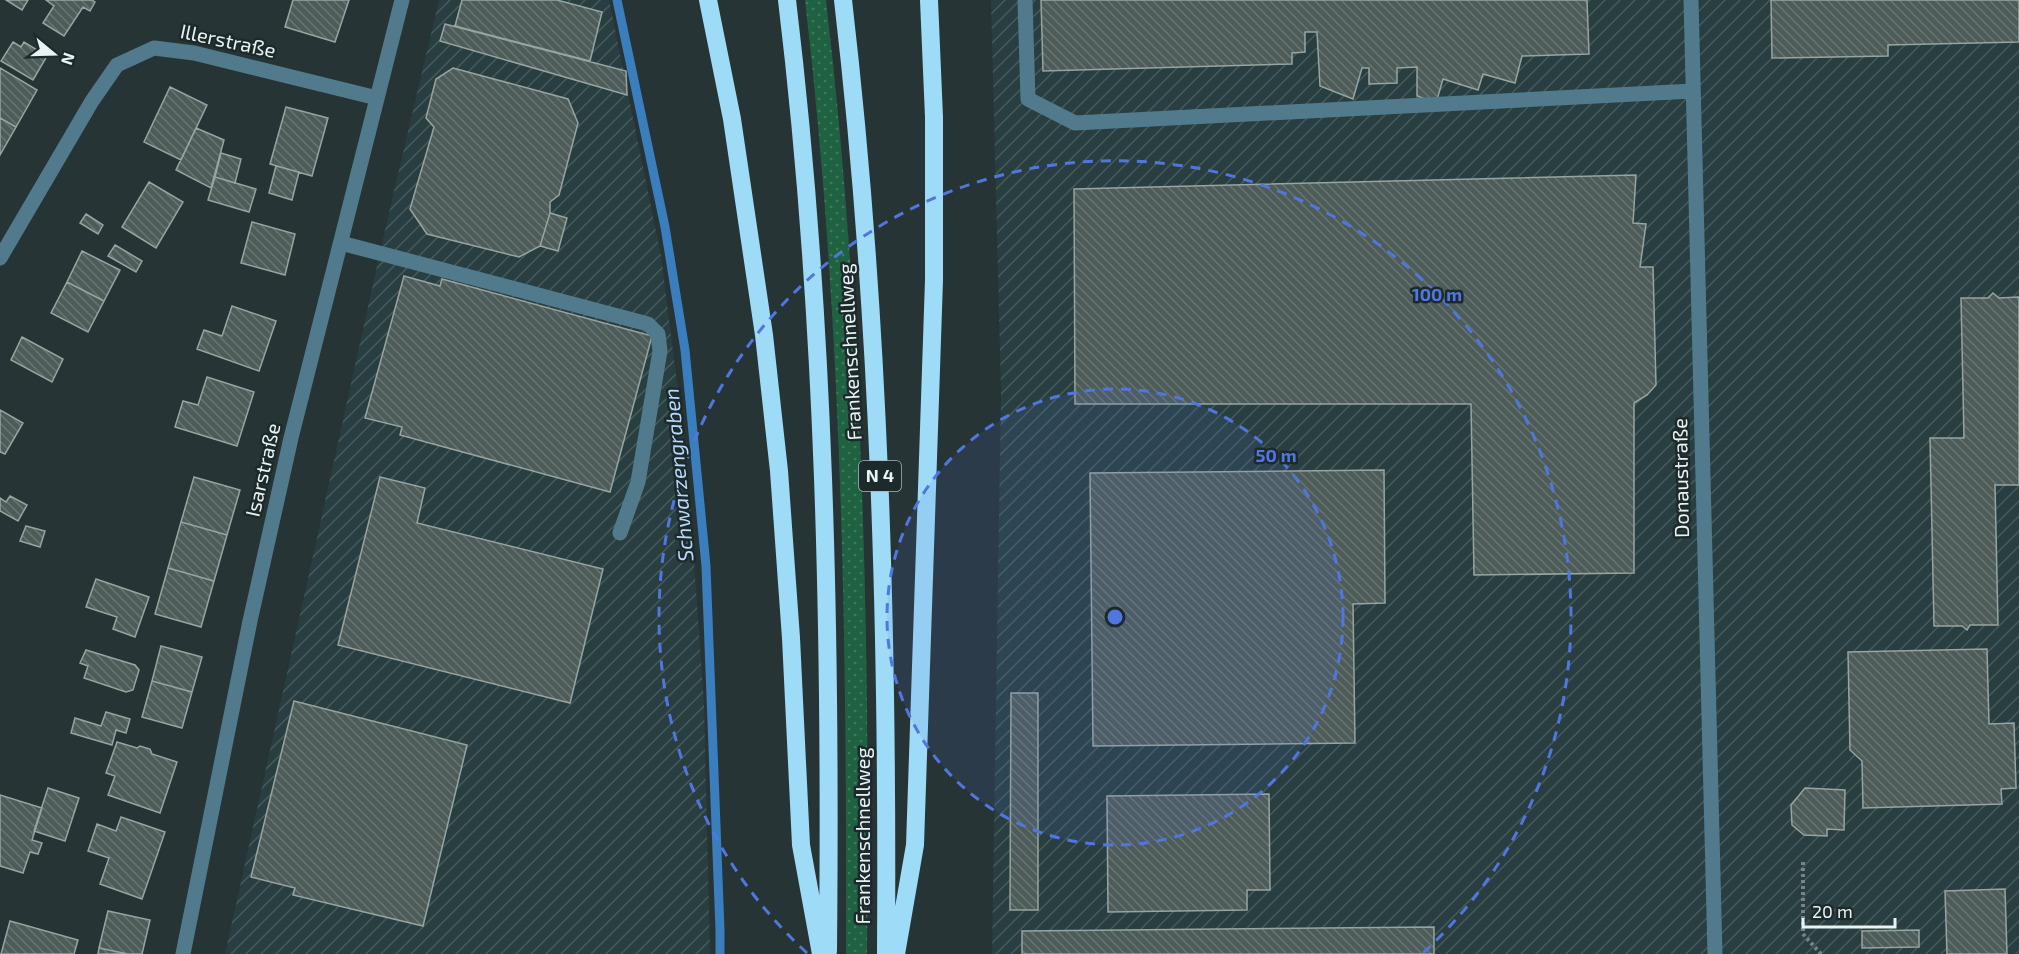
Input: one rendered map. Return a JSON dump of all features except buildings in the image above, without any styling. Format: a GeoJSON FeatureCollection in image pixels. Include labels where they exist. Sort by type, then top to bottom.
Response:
{"type":"FeatureCollection","features":[{"type":"Feature","properties":{"kind":"highway"},"geometry":{"type":"LineString","coordinates":[[708,0],[732,119],[764,335],[778,471],[791,638],[801,845],[821,954]]}},
{"type":"Feature","properties":{"kind":"highway","name":"Frankenschnellweg"},"geometry":{"type":"LineString","coordinates":[[787,0],[799,108],[817,341],[826,585],[829,774],[828,954]]}},
{"type":"Feature","properties":{"kind":"highway","name":"Frankenschnellweg"},"geometry":{"type":"LineString","coordinates":[[843,0],[855,101],[880,470],[886,665],[886,954]]}},
{"type":"Feature","properties":{"kind":"highway"},"geometry":{"type":"LineString","coordinates":[[896,954],[916,834],[934,280],[934,117],[929,0]]}},
{"type":"Feature","properties":{"kind":"street","name":"Isarstraße"},"geometry":{"type":"LineString","coordinates":[[183,954],[252,609],[291,438],[402,0]]}},
{"type":"Feature","properties":{"kind":"street"},"geometry":{"type":"LineString","coordinates":[[1025,0],[1028,99],[1075,123],[1693,91]]}},
{"type":"Feature","properties":{"kind":"street","name":"Donaustraße"},"geometry":{"type":"LineString","coordinates":[[1691,0],[1715,954]]}},
{"type":"Feature","properties":{"kind":"street","name":"Illerstraße"},"geometry":{"type":"LineString","coordinates":[[0,258],[92,101],[117,65],[154,48],[194,53],[377,98]]}},
{"type":"Feature","properties":{"kind":"street"},"geometry":{"type":"LineString","coordinates":[[341,243],[648,324],[658,334],[660,351],[638,482],[620,533]]}},
{"type":"Feature","properties":{"kind":"path"},"geometry":{"type":"LineString","coordinates":[[1803,862],[1803,934],[1821,954]]}},
{"type":"Feature","properties":{"kind":"shaded area"},"geometry":{"type":"Polygon","coordinates":[[[439,0],[609,0],[661,256],[687,462],[704,704],[710,954],[225,954],[387,221],[439,0]]]}},
{"type":"Feature","properties":{"kind":"shaded area"},"geometry":{"type":"Polygon","coordinates":[[[991,0],[2019,0],[2019,954],[992,954],[1001,392],[991,0]]]}},
{"type":"Feature","properties":{"kind":"green space"},"geometry":{"type":"Polygon","coordinates":[[[805,0],[826,0],[839,119],[856,357],[865,596],[867,954],[846,954],[845,715],[840,476],[827,238],[805,0]]]}},
{"type":"Feature","properties":{"kind":"waterway","name":"Schwarzengraben"},"geometry":{"type":"LineString","coordinates":[[617,0],[665,227],[685,350],[706,566],[720,954]]}}]}
